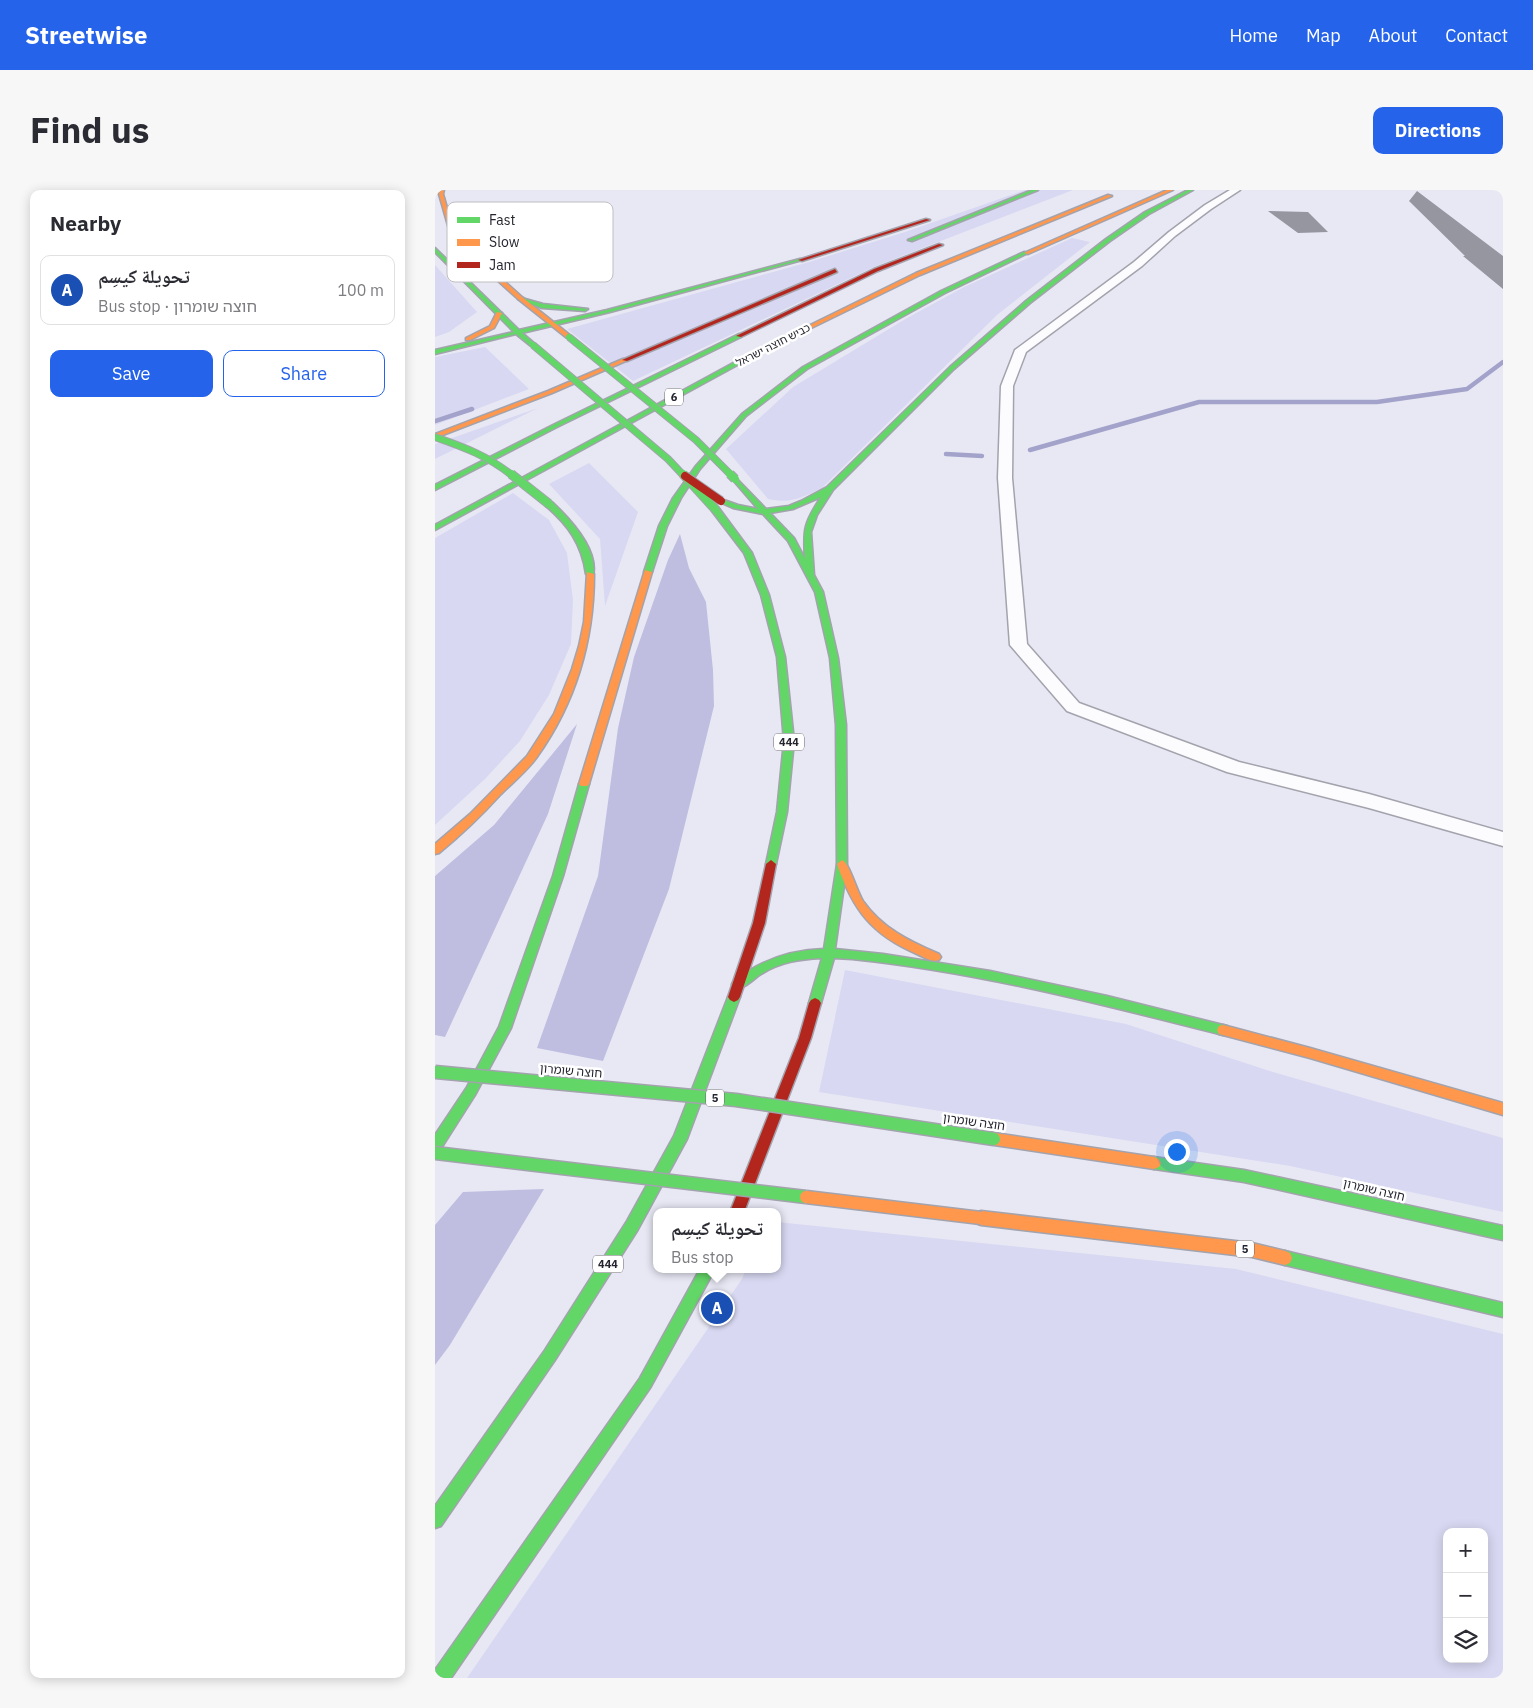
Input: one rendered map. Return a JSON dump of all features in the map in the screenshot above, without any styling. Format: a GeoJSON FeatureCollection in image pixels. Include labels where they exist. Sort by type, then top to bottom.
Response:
{"type":"FeatureCollection","features":[{"type":"Feature","properties":{"kind":"main road"},"geometry":{"type":"LineString","coordinates":[[443,190],[441,194],[447,215]]}},
{"type":"Feature","properties":{"kind":"main road"},"geometry":{"type":"LineString","coordinates":[[435,352],[519,334],[624,308],[813,256],[893,232],[1015,190]]}},
{"type":"Feature","properties":{"kind":"main road"},"geometry":{"type":"LineString","coordinates":[[901,244],[1036,190]]}},
{"type":"Feature","properties":{"kind":"main road","name":"כביש חוצה ישראל"},"geometry":{"type":"LineString","coordinates":[[435,528],[765,349],[918,274],[1124,190]]}},
{"type":"Feature","properties":{"kind":"main road"},"geometry":{"type":"LineString","coordinates":[[435,1146],[471,1091],[505,1028],[518,995],[558,876],[575,812],[646,576],[663,526],[677,498],[697,468],[744,415],[778,387],[813,364],[943,292],[1171,190]]}},
{"type":"Feature","properties":{"kind":"main road"},"geometry":{"type":"LineString","coordinates":[[468,282],[519,334],[655,448],[718,505],[745,511],[768,512],[796,506],[820,496],[952,368],[1028,302],[1139,218],[1191,190]]}},
{"type":"Feature","properties":{"kind":"main road","name":"כביש חוצה ישראל"},"geometry":{"type":"LineString","coordinates":[[435,488],[555,426],[867,275],[948,242]]}},
{"type":"Feature","properties":{"kind":"main road"},"geometry":{"type":"LineString","coordinates":[[435,249],[447,261]]}},
{"type":"Feature","properties":{"kind":"main road"},"geometry":{"type":"LineString","coordinates":[[435,436],[463,427],[569,385],[846,266]]}},
{"type":"Feature","properties":{"kind":"main road"},"geometry":{"type":"LineString","coordinates":[[502,282],[696,440],[768,512],[791,540],[819,592],[834,658],[841,725],[842,864],[829,954],[805,1038],[739,1208]]}},
{"type":"Feature","properties":{"kind":"main road"},"geometry":{"type":"LineString","coordinates":[[520,298],[542,306],[558,309],[624,308]]}},
{"type":"Feature","properties":{"kind":"main road"},"geometry":{"type":"LineString","coordinates":[[435,352],[491,329],[497,323],[499,313]]}},
{"type":"Feature","properties":{"kind":"main road"},"geometry":{"type":"LineString","coordinates":[[435,436],[465,447],[494,461],[571,523],[583,542],[591,572],[584,649],[565,702],[533,755],[481,809],[435,850]]}},
{"type":"Feature","properties":{"kind":"main road"},"geometry":{"type":"LineString","coordinates":[[810,574],[807,532],[813,515],[829,489]]}},
{"type":"Feature","properties":{"kind":"main road","name":"444"},"geometry":{"type":"LineString","coordinates":[[435,1520],[550,1355],[632,1226],[680,1139],[759,923],[782,812],[789,741],[781,657],[765,595],[748,553],[718,505]]}},
{"type":"Feature","properties":{"kind":"main road"},"geometry":{"type":"LineString","coordinates":[[842,864],[848,886],[858,906],[873,923],[899,940],[927,954],[974,972]]}},
{"type":"Feature","properties":{"kind":"main road"},"geometry":{"type":"LineString","coordinates":[[737,984],[758,968],[792,957],[829,954],[892,960],[974,972],[1129,1006],[1301,1050],[1503,1109]]}},
{"type":"Feature","properties":{"kind":"main road","name":"חוצה שומרון"},"geometry":{"type":"LineString","coordinates":[[435,1072],[736,1100],[1244,1176],[1503,1233]]}},
{"type":"Feature","properties":{"kind":"main road","name":"5"},"geometry":{"type":"LineString","coordinates":[[435,1153],[1252,1250],[1503,1310]]}},
{"type":"Feature","properties":{"kind":"main road"},"geometry":{"type":"LineString","coordinates":[[440,1678],[645,1383],[706,1273]]}},
{"type":"Feature","properties":{"kind":"street"},"geometry":{"type":"LineString","coordinates":[[1236,190],[1208,207],[1172,234],[1138,264],[1021,350],[1007,386],[1005,478],[1019,645],[1073,707],[1234,767],[1369,801],[1503,839]]}},
{"type":"Feature","properties":{"kind":"shaded area"},"geometry":{"type":"Polygon","coordinates":[[[1025,190],[1073,190],[876,266],[633,381],[567,329],[809,262],[905,232],[1025,190]]]}},
{"type":"Feature","properties":{"kind":"shaded area"},"geometry":{"type":"Polygon","coordinates":[[[1072,238],[1090,242],[997,315],[822,488],[796,499],[783,501],[768,499],[726,449],[793,387],[907,318],[964,287],[1072,238]]]}},
{"type":"Feature","properties":{"kind":"shaded area"},"geometry":{"type":"Polygon","coordinates":[[[435,265],[447,278],[447,282],[450,282],[477,312],[449,332],[435,337],[435,265]]]}},
{"type":"Feature","properties":{"kind":"shaded area"},"geometry":{"type":"Polygon","coordinates":[[[485,347],[529,389],[435,425],[435,357],[485,347]]]}},
{"type":"Feature","properties":{"kind":"shaded area"},"geometry":{"type":"Polygon","coordinates":[[[538,408],[435,459],[435,444],[538,408]]]}},
{"type":"Feature","properties":{"kind":"shaded area"},"geometry":{"type":"Polygon","coordinates":[[[589,463],[638,512],[605,606],[600,539],[549,484],[589,463]]]}},
{"type":"Feature","properties":{"kind":"shaded area"},"geometry":{"type":"Polygon","coordinates":[[[513,493],[549,520],[567,553],[573,600],[571,644],[549,695],[520,741],[485,779],[435,825],[435,538],[513,493]]]}},
{"type":"Feature","properties":{"kind":"shaded area"},"geometry":{"type":"Polygon","coordinates":[[[680,534],[689,568],[706,602],[713,670],[714,706],[669,889],[603,1061],[537,1048],[598,876],[618,728],[634,657],[668,560],[680,534]]]}},
{"type":"Feature","properties":{"kind":"shaded area"},"geometry":{"type":"Polygon","coordinates":[[[577,724],[548,814],[445,1037],[435,1035],[435,876],[494,825],[577,724]]]}},
{"type":"Feature","properties":{"kind":"shaded area"},"geometry":{"type":"Polygon","coordinates":[[[845,970],[1126,1024],[1273,1072],[1503,1138],[1503,1212],[1290,1166],[819,1092],[845,970]]]}},
{"type":"Feature","properties":{"kind":"shaded area"},"geometry":{"type":"Polygon","coordinates":[[[544,1189],[450,1345],[435,1365],[435,1225],[463,1192],[544,1189]]]}},
{"type":"Feature","properties":{"kind":"shaded area"},"geometry":{"type":"Polygon","coordinates":[[[781,1222],[1236,1269],[1503,1334],[1503,1678],[467,1678],[744,1273],[781,1273],[781,1222]]]}},
{"type":"Feature","properties":{"kind":"building"},"geometry":{"type":"Polygon","coordinates":[[[1417,191],[1503,256],[1503,289],[1463,256],[1465,256],[1409,201],[1417,191]]]}},
{"type":"Feature","properties":{"kind":"building"},"geometry":{"type":"Polygon","coordinates":[[[1268,211],[1308,212],[1328,232],[1298,233],[1268,211]]]}},
{"type":"Feature","properties":{"kind":"waterway"},"geometry":{"type":"LineString","coordinates":[[1030,450],[1199,402],[1377,402],[1467,389],[1503,362]]}},
{"type":"Feature","properties":{"kind":"waterway"},"geometry":{"type":"LineString","coordinates":[[435,421],[472,409]]}},
{"type":"Feature","properties":{"kind":"waterway"},"geometry":{"type":"LineString","coordinates":[[946,454],[982,456]]}},
{"type":"Feature","properties":{"kind":"traffic: fast"},"geometry":{"type":"LineString","coordinates":[[910,240],[1036,190]]}},
{"type":"Feature","properties":{"kind":"traffic: fast"},"geometry":{"type":"LineString","coordinates":[[810,574],[807,532],[813,515],[830,489],[952,368],[1028,302],[1108,240],[1147,213],[1191,190]]}},
{"type":"Feature","properties":{"kind":"traffic: fast"},"geometry":{"type":"LineString","coordinates":[[435,249],[447,261]]}},
{"type":"Feature","properties":{"kind":"traffic: fast"},"geometry":{"type":"LineString","coordinates":[[648,572],[663,526],[677,498],[697,468],[744,415],[805,368],[943,292],[1026,253]]}},
{"type":"Feature","properties":{"kind":"traffic: fast"},"geometry":{"type":"LineString","coordinates":[[435,352],[608,311],[800,260]]}},
{"type":"Feature","properties":{"kind":"traffic: fast"},"geometry":{"type":"LineString","coordinates":[[468,282],[519,334],[533,345]]}},
{"type":"Feature","properties":{"kind":"traffic: fast"},"geometry":{"type":"LineString","coordinates":[[520,298],[542,306],[585,309]]}},
{"type":"Feature","properties":{"kind":"traffic: fast"},"geometry":{"type":"LineString","coordinates":[[435,528],[750,356],[799,332]]}},
{"type":"Feature","properties":{"kind":"traffic: fast"},"geometry":{"type":"LineString","coordinates":[[435,488],[555,426],[739,336]]}},
{"type":"Feature","properties":{"kind":"traffic: fast"},"geometry":{"type":"LineString","coordinates":[[569,337],[696,440],[735,479]]}},
{"type":"Feature","properties":{"kind":"traffic: fast"},"geometry":{"type":"LineString","coordinates":[[533,345],[668,459],[715,509]]}},
{"type":"Feature","properties":{"kind":"traffic: fast"},"geometry":{"type":"LineString","coordinates":[[435,437],[464,447],[494,461],[549,504]]}},
{"type":"Feature","properties":{"kind":"traffic: fast"},"geometry":{"type":"LineString","coordinates":[[735,479],[791,540],[819,592],[834,658],[841,725],[842,864],[829,954],[815,1003]]}},
{"type":"Feature","properties":{"kind":"traffic: fast"},"geometry":{"type":"LineString","coordinates":[[721,501],[749,510],[777,510],[804,503],[830,489]]}},
{"type":"Feature","properties":{"kind":"traffic: fast"},"geometry":{"type":"LineString","coordinates":[[549,504],[577,535],[586,553],[590,574]]}},
{"type":"Feature","properties":{"kind":"traffic: fast"},"geometry":{"type":"LineString","coordinates":[[715,509],[748,553],[765,595],[781,657],[789,741],[782,812],[771,864]]}},
{"type":"Feature","properties":{"kind":"traffic: fast"},"geometry":{"type":"LineString","coordinates":[[435,1146],[471,1091],[505,1028],[558,876],[584,784]]}},
{"type":"Feature","properties":{"kind":"traffic: fast"},"geometry":{"type":"LineString","coordinates":[[738,984],[763,967],[791,957],[821,954],[852,955],[883,958],[990,976],[1107,1001],[1223,1030]]}},
{"type":"Feature","properties":{"kind":"traffic: fast"},"geometry":{"type":"LineString","coordinates":[[435,1520],[550,1355],[632,1226],[680,1139],[734,997]]}},
{"type":"Feature","properties":{"kind":"traffic: fast"},"geometry":{"type":"LineString","coordinates":[[435,1072],[736,1100],[994,1139]]}},
{"type":"Feature","properties":{"kind":"traffic: fast"},"geometry":{"type":"LineString","coordinates":[[435,1153],[806,1197]]}},
{"type":"Feature","properties":{"kind":"traffic: fast"},"geometry":{"type":"LineString","coordinates":[[1154,1163],[1244,1176],[1503,1233]]}},
{"type":"Feature","properties":{"kind":"traffic: fast"},"geometry":{"type":"LineString","coordinates":[[1285,1258],[1503,1310]]}},
{"type":"Feature","properties":{"kind":"traffic: fast"},"geometry":{"type":"LineString","coordinates":[[440,1678],[645,1383],[706,1273]]}},
{"type":"Feature","properties":{"kind":"traffic: slow"},"geometry":{"type":"LineString","coordinates":[[442,190],[441,194],[447,215]]}},
{"type":"Feature","properties":{"kind":"traffic: slow"},"geometry":{"type":"LineString","coordinates":[[1026,253],[1171,190]]}},
{"type":"Feature","properties":{"kind":"traffic: slow"},"geometry":{"type":"LineString","coordinates":[[799,332],[918,274],[1110,196]]}},
{"type":"Feature","properties":{"kind":"traffic: slow"},"geometry":{"type":"LineString","coordinates":[[502,282],[569,337]]}},
{"type":"Feature","properties":{"kind":"traffic: slow"},"geometry":{"type":"LineString","coordinates":[[468,339],[492,327],[499,313]]}},
{"type":"Feature","properties":{"kind":"traffic: slow"},"geometry":{"type":"LineString","coordinates":[[435,436],[550,392],[625,360]]}},
{"type":"Feature","properties":{"kind":"traffic: slow"},"geometry":{"type":"LineString","coordinates":[[584,784],[648,572]]}},
{"type":"Feature","properties":{"kind":"traffic: slow"},"geometry":{"type":"LineString","coordinates":[[435,850],[455,834],[533,755],[558,714],[569,692],[583,646],[588,622],[590,574]]}},
{"type":"Feature","properties":{"kind":"traffic: slow"},"geometry":{"type":"LineString","coordinates":[[842,864],[856,899],[875,924],[901,941],[935,957]]}},
{"type":"Feature","properties":{"kind":"traffic: slow"},"geometry":{"type":"LineString","coordinates":[[1223,1030],[1503,1109]]}},
{"type":"Feature","properties":{"kind":"traffic: slow"},"geometry":{"type":"LineString","coordinates":[[994,1139],[1154,1163]]}},
{"type":"Feature","properties":{"kind":"traffic: slow"},"geometry":{"type":"LineString","coordinates":[[806,1197],[981,1218]]}},
{"type":"Feature","properties":{"kind":"traffic: slow"},"geometry":{"type":"LineString","coordinates":[[981,1218],[1252,1250],[1285,1258]]}},
{"type":"Feature","properties":{"kind":"traffic: jam"},"geometry":{"type":"LineString","coordinates":[[800,260],[928,220]]}},
{"type":"Feature","properties":{"kind":"traffic: jam"},"geometry":{"type":"LineString","coordinates":[[739,336],[876,270],[941,245]]}},
{"type":"Feature","properties":{"kind":"traffic: jam"},"geometry":{"type":"LineString","coordinates":[[625,360],[835,271]]}},
{"type":"Feature","properties":{"kind":"traffic: jam"},"geometry":{"type":"LineString","coordinates":[[685,476],[721,501]]}},
{"type":"Feature","properties":{"kind":"traffic: jam"},"geometry":{"type":"LineString","coordinates":[[734,997],[759,923],[771,864]]}},
{"type":"Feature","properties":{"kind":"traffic: jam"},"geometry":{"type":"LineString","coordinates":[[739,1208],[805,1038],[815,1003]]}},
{"type":"Feature","properties":{"kind":"place","name":"تحويلة كيسِم"},"geometry":{"type":"Point","coordinates":[717,1308]}}]}
